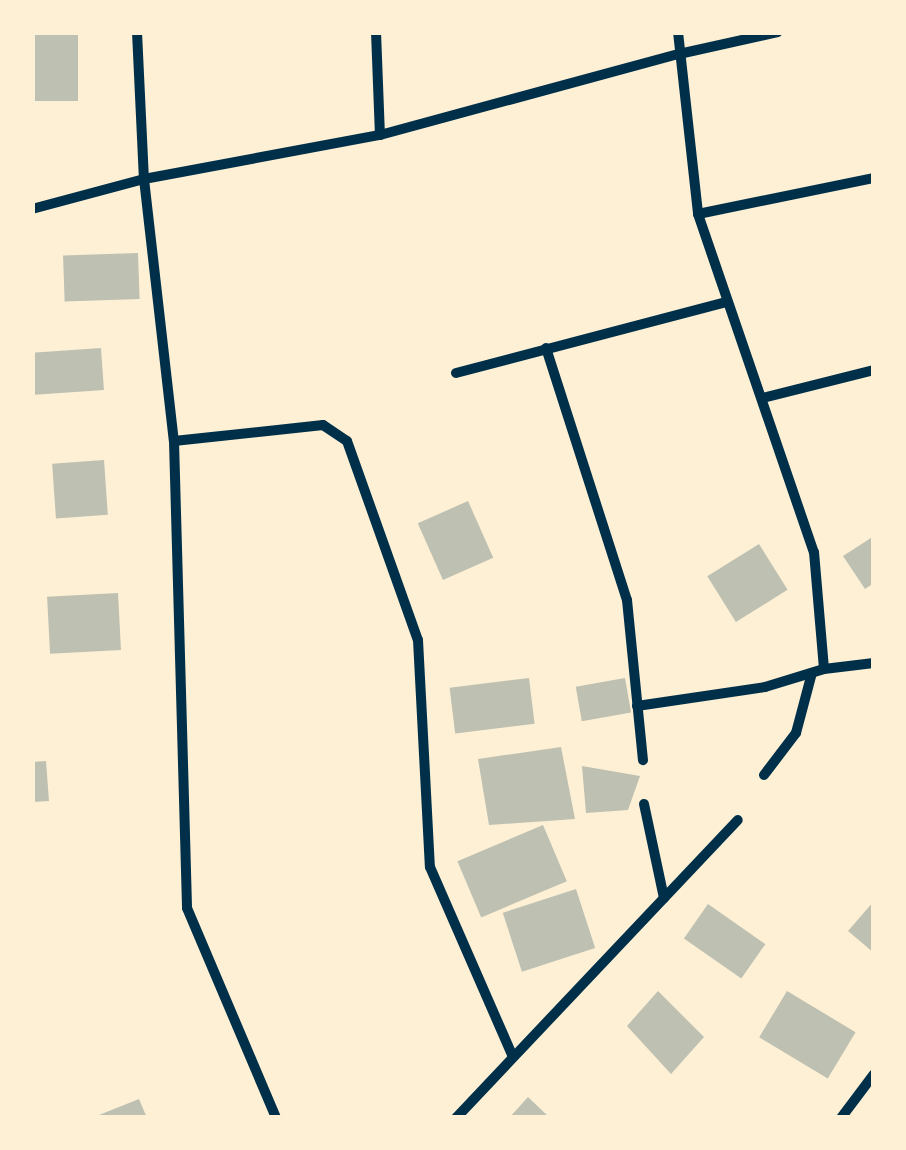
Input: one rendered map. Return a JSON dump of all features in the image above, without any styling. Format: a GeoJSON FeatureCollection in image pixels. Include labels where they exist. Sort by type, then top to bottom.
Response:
{"type":"FeatureCollection","features":[{"type":"Feature","properties":{"kind":"street"},"geometry":{"type":"LineString","coordinates":[[137,32],[144,179],[174,441],[187,908],[276,1118]]}},
{"type":"Feature","properties":{"kind":"street"},"geometry":{"type":"LineString","coordinates":[[376,32],[380,135]]}},
{"type":"Feature","properties":{"kind":"street"},"geometry":{"type":"LineString","coordinates":[[678,32],[698,214],[814,552],[818,671],[796,733],[764,774]]}},
{"type":"Feature","properties":{"kind":"street"},"geometry":{"type":"LineString","coordinates":[[32,209],[144,179],[380,135],[679,54],[778,32]]}},
{"type":"Feature","properties":{"kind":"street"},"geometry":{"type":"LineString","coordinates":[[698,214],[874,178]]}},
{"type":"Feature","properties":{"kind":"street"},"geometry":{"type":"LineString","coordinates":[[456,373],[727,302]]}},
{"type":"Feature","properties":{"kind":"street"},"geometry":{"type":"LineString","coordinates":[[546,348],[627,600],[643,760]]}},
{"type":"Feature","properties":{"kind":"street"},"geometry":{"type":"LineString","coordinates":[[763,398],[874,370]]}},
{"type":"Feature","properties":{"kind":"street"},"geometry":{"type":"LineString","coordinates":[[174,441],[323,425],[347,441],[418,640],[430,867],[513,1057]]}},
{"type":"Feature","properties":{"kind":"street"},"geometry":{"type":"LineString","coordinates":[[637,706],[765,686],[818,671],[874,663]]}},
{"type":"Feature","properties":{"kind":"street"},"geometry":{"type":"LineString","coordinates":[[644,804],[664,898]]}},
{"type":"Feature","properties":{"kind":"street"},"geometry":{"type":"LineString","coordinates":[[456,1118],[738,820]]}},
{"type":"Feature","properties":{"kind":"street"},"geometry":{"type":"LineString","coordinates":[[841,1118],[874,1074]]}},
{"type":"Feature","properties":{"kind":"building"},"geometry":{"type":"Polygon","coordinates":[[[32,32],[78,32],[78,101],[32,101],[32,32]]]}},
{"type":"Feature","properties":{"kind":"building"},"geometry":{"type":"Polygon","coordinates":[[[138,253],[140,299],[65,302],[63,256],[138,253]]]}},
{"type":"Feature","properties":{"kind":"building"},"geometry":{"type":"Polygon","coordinates":[[[101,348],[104,390],[35,395],[32,353],[101,348]]]}},
{"type":"Feature","properties":{"kind":"building"},"geometry":{"type":"Polygon","coordinates":[[[104,460],[108,515],[56,518],[52,464],[104,460]]]}},
{"type":"Feature","properties":{"kind":"building"},"geometry":{"type":"Polygon","coordinates":[[[468,501],[493,558],[443,580],[418,523],[468,501]]]}},
{"type":"Feature","properties":{"kind":"building"},"geometry":{"type":"Polygon","coordinates":[[[874,536],[874,583],[865,589],[843,556],[874,536]]]}},
{"type":"Feature","properties":{"kind":"building"},"geometry":{"type":"Polygon","coordinates":[[[759,544],[788,590],[736,622],[707,576],[759,544]]]}},
{"type":"Feature","properties":{"kind":"building"},"geometry":{"type":"Polygon","coordinates":[[[118,593],[121,650],[50,654],[47,597],[118,593]]]}},
{"type":"Feature","properties":{"kind":"building"},"geometry":{"type":"Polygon","coordinates":[[[529,678],[535,724],[455,733],[450,688],[529,678]]]}},
{"type":"Feature","properties":{"kind":"building"},"geometry":{"type":"Polygon","coordinates":[[[625,678],[631,712],[582,721],[576,687],[625,678]]]}},
{"type":"Feature","properties":{"kind":"building"},"geometry":{"type":"Polygon","coordinates":[[[561,747],[575,819],[489,825],[478,759],[561,747]]]}},
{"type":"Feature","properties":{"kind":"building"},"geometry":{"type":"Polygon","coordinates":[[[46,761],[49,801],[32,802],[32,762],[46,761]]]}},
{"type":"Feature","properties":{"kind":"building"},"geometry":{"type":"Polygon","coordinates":[[[582,766],[640,776],[628,810],[586,813],[582,766]]]}},
{"type":"Feature","properties":{"kind":"building"},"geometry":{"type":"Polygon","coordinates":[[[543,825],[567,881],[481,917],[457,861],[543,825]]]}},
{"type":"Feature","properties":{"kind":"building"},"geometry":{"type":"Polygon","coordinates":[[[576,889],[595,948],[522,972],[503,913],[576,889]]]}},
{"type":"Feature","properties":{"kind":"building"},"geometry":{"type":"Polygon","coordinates":[[[874,901],[874,953],[848,931],[874,901]]]}},
{"type":"Feature","properties":{"kind":"building"},"geometry":{"type":"Polygon","coordinates":[[[708,904],[765,944],[741,979],[684,938],[708,904]]]}},
{"type":"Feature","properties":{"kind":"building"},"geometry":{"type":"Polygon","coordinates":[[[658,991],[704,1037],[671,1074],[627,1026],[658,991]]]}},
{"type":"Feature","properties":{"kind":"building"},"geometry":{"type":"Polygon","coordinates":[[[787,991],[856,1032],[828,1078],[759,1037],[787,991]]]}},
{"type":"Feature","properties":{"kind":"building"},"geometry":{"type":"Polygon","coordinates":[[[528,1097],[550,1118],[509,1118],[528,1097]]]}},
{"type":"Feature","properties":{"kind":"building"},"geometry":{"type":"Polygon","coordinates":[[[139,1099],[147,1118],[94,1118],[94,1117],[139,1099]]]}}]}
